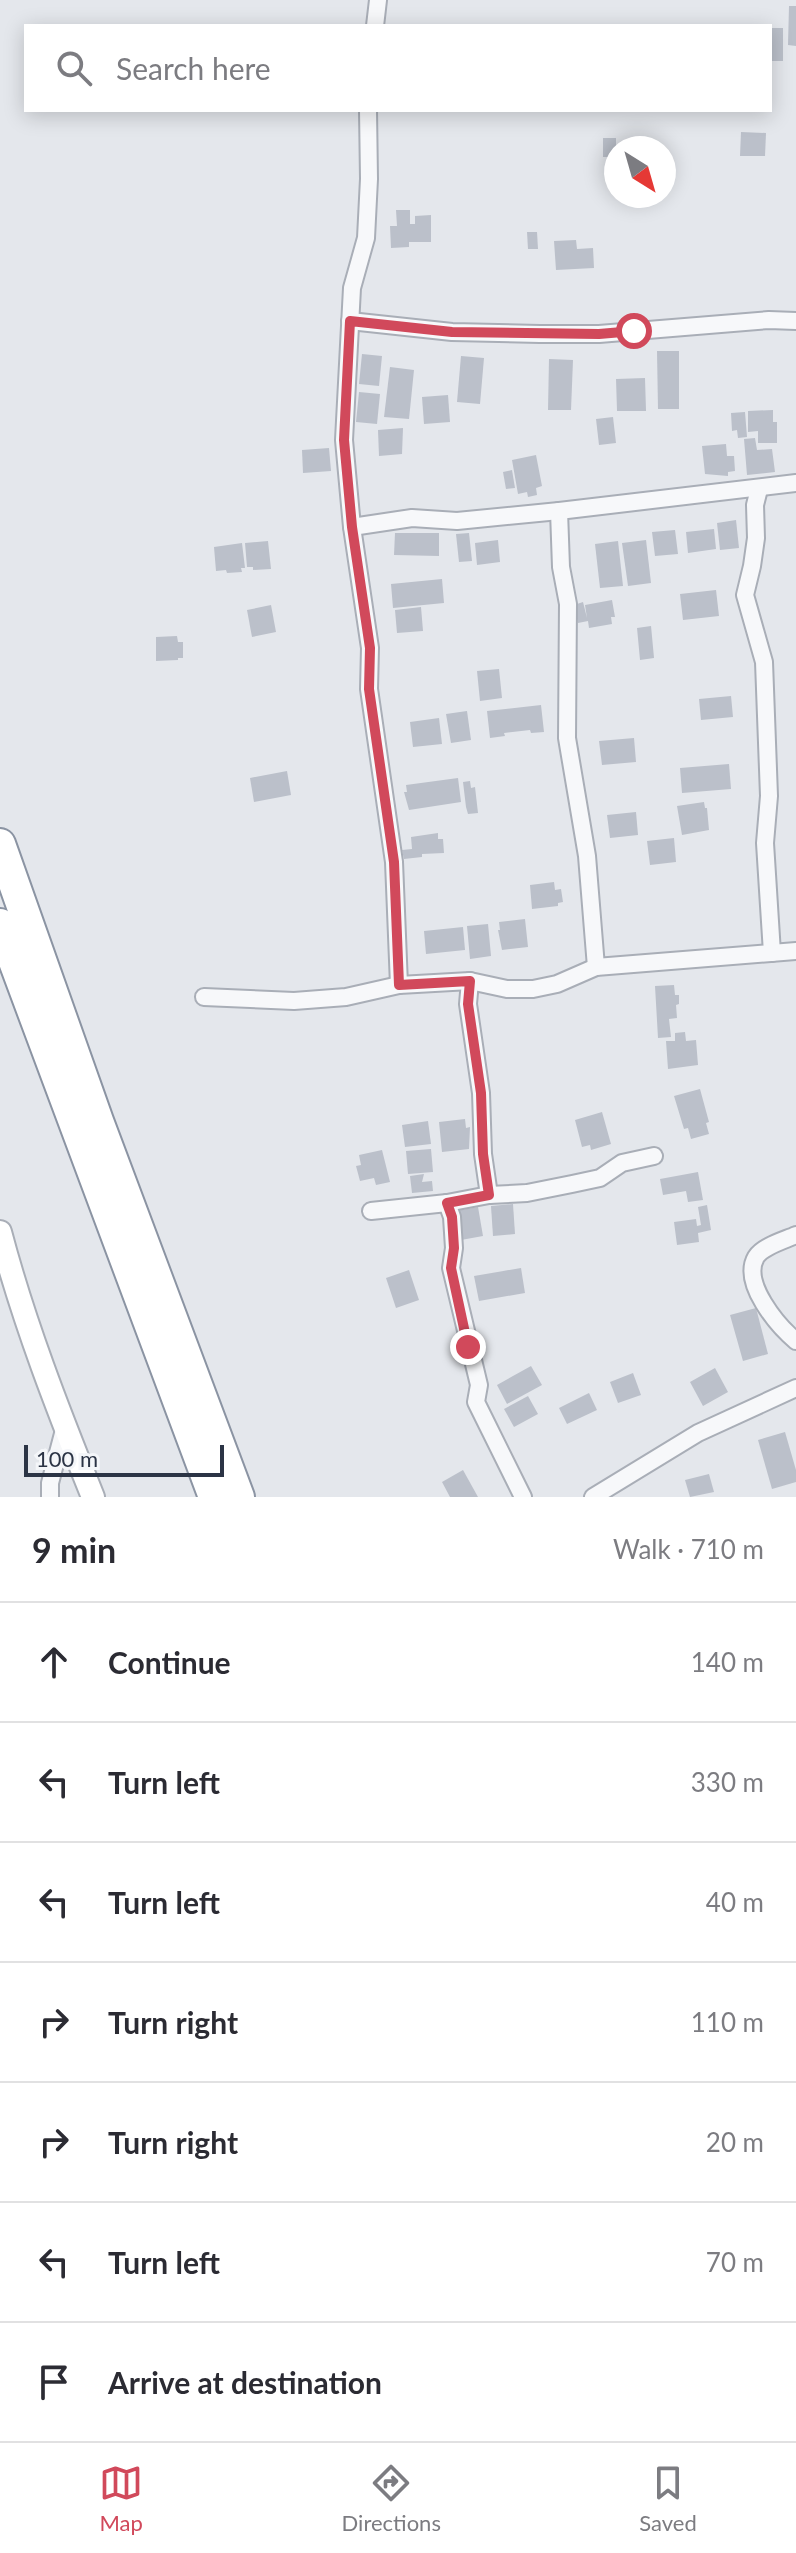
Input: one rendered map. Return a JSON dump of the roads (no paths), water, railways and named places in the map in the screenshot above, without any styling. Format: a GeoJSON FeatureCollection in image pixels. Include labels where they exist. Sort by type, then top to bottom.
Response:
{"type":"FeatureCollection","features":[{"type":"Feature","properties":{"kind":"highway"},"geometry":{"type":"LineString","coordinates":[[0,844],[98,1121],[239,1497]]}},
{"type":"Feature","properties":{"kind":"highway"},"geometry":{"type":"LineString","coordinates":[[0,924],[214,1497]]}},
{"type":"Feature","properties":{"kind":"street"},"geometry":{"type":"LineString","coordinates":[[375,24],[378,0]]}},
{"type":"Feature","properties":{"kind":"street"},"geometry":{"type":"LineString","coordinates":[[368,112],[366,238],[352,288],[344,440],[352,527],[370,648],[369,689],[394,862],[399,985]]}},
{"type":"Feature","properties":{"kind":"street"},"geometry":{"type":"LineString","coordinates":[[350,321],[452,332],[555,334],[599,334],[769,320],[796,321]]}},
{"type":"Feature","properties":{"kind":"street"},"geometry":{"type":"LineString","coordinates":[[352,527],[412,518],[457,521],[559,511],[796,483]]}},
{"type":"Feature","properties":{"kind":"street"},"geometry":{"type":"LineString","coordinates":[[759,489],[755,505],[756,538],[745,595],[764,662],[769,796],[765,843],[772,953]]}},
{"type":"Feature","properties":{"kind":"street"},"geometry":{"type":"LineString","coordinates":[[559,511],[561,567],[568,604],[567,738],[587,856],[596,967]]}},
{"type":"Feature","properties":{"kind":"street"},"geometry":{"type":"LineString","coordinates":[[204,997],[294,1001],[346,997],[399,985],[470,981],[507,989],[533,989],[557,984],[596,967],[796,951]]}},
{"type":"Feature","properties":{"kind":"street"},"geometry":{"type":"LineString","coordinates":[[470,981],[468,1004],[481,1093],[483,1154],[489,1195]]}},
{"type":"Feature","properties":{"kind":"street"},"geometry":{"type":"LineString","coordinates":[[371,1211],[527,1193],[600,1178],[622,1163],[654,1156]]}},
{"type":"Feature","properties":{"kind":"street"},"geometry":{"type":"LineString","coordinates":[[447,1203],[452,1217],[454,1248],[451,1268],[479,1385],[476,1402],[523,1497]]}},
{"type":"Feature","properties":{"kind":"street"},"geometry":{"type":"LineString","coordinates":[[0,1232],[14,1284],[93,1497]]}},
{"type":"Feature","properties":{"kind":"street"},"geometry":{"type":"LineString","coordinates":[[796,1235],[764,1250],[753,1268],[768,1313],[796,1341]]}},
{"type":"Feature","properties":{"kind":"street"},"geometry":{"type":"LineString","coordinates":[[593,1497],[698,1433],[796,1388]]}},
{"type":"Feature","properties":{"kind":"street"},"geometry":{"type":"LineString","coordinates":[[50,1497],[50,1483],[65,1426]]}}]}
